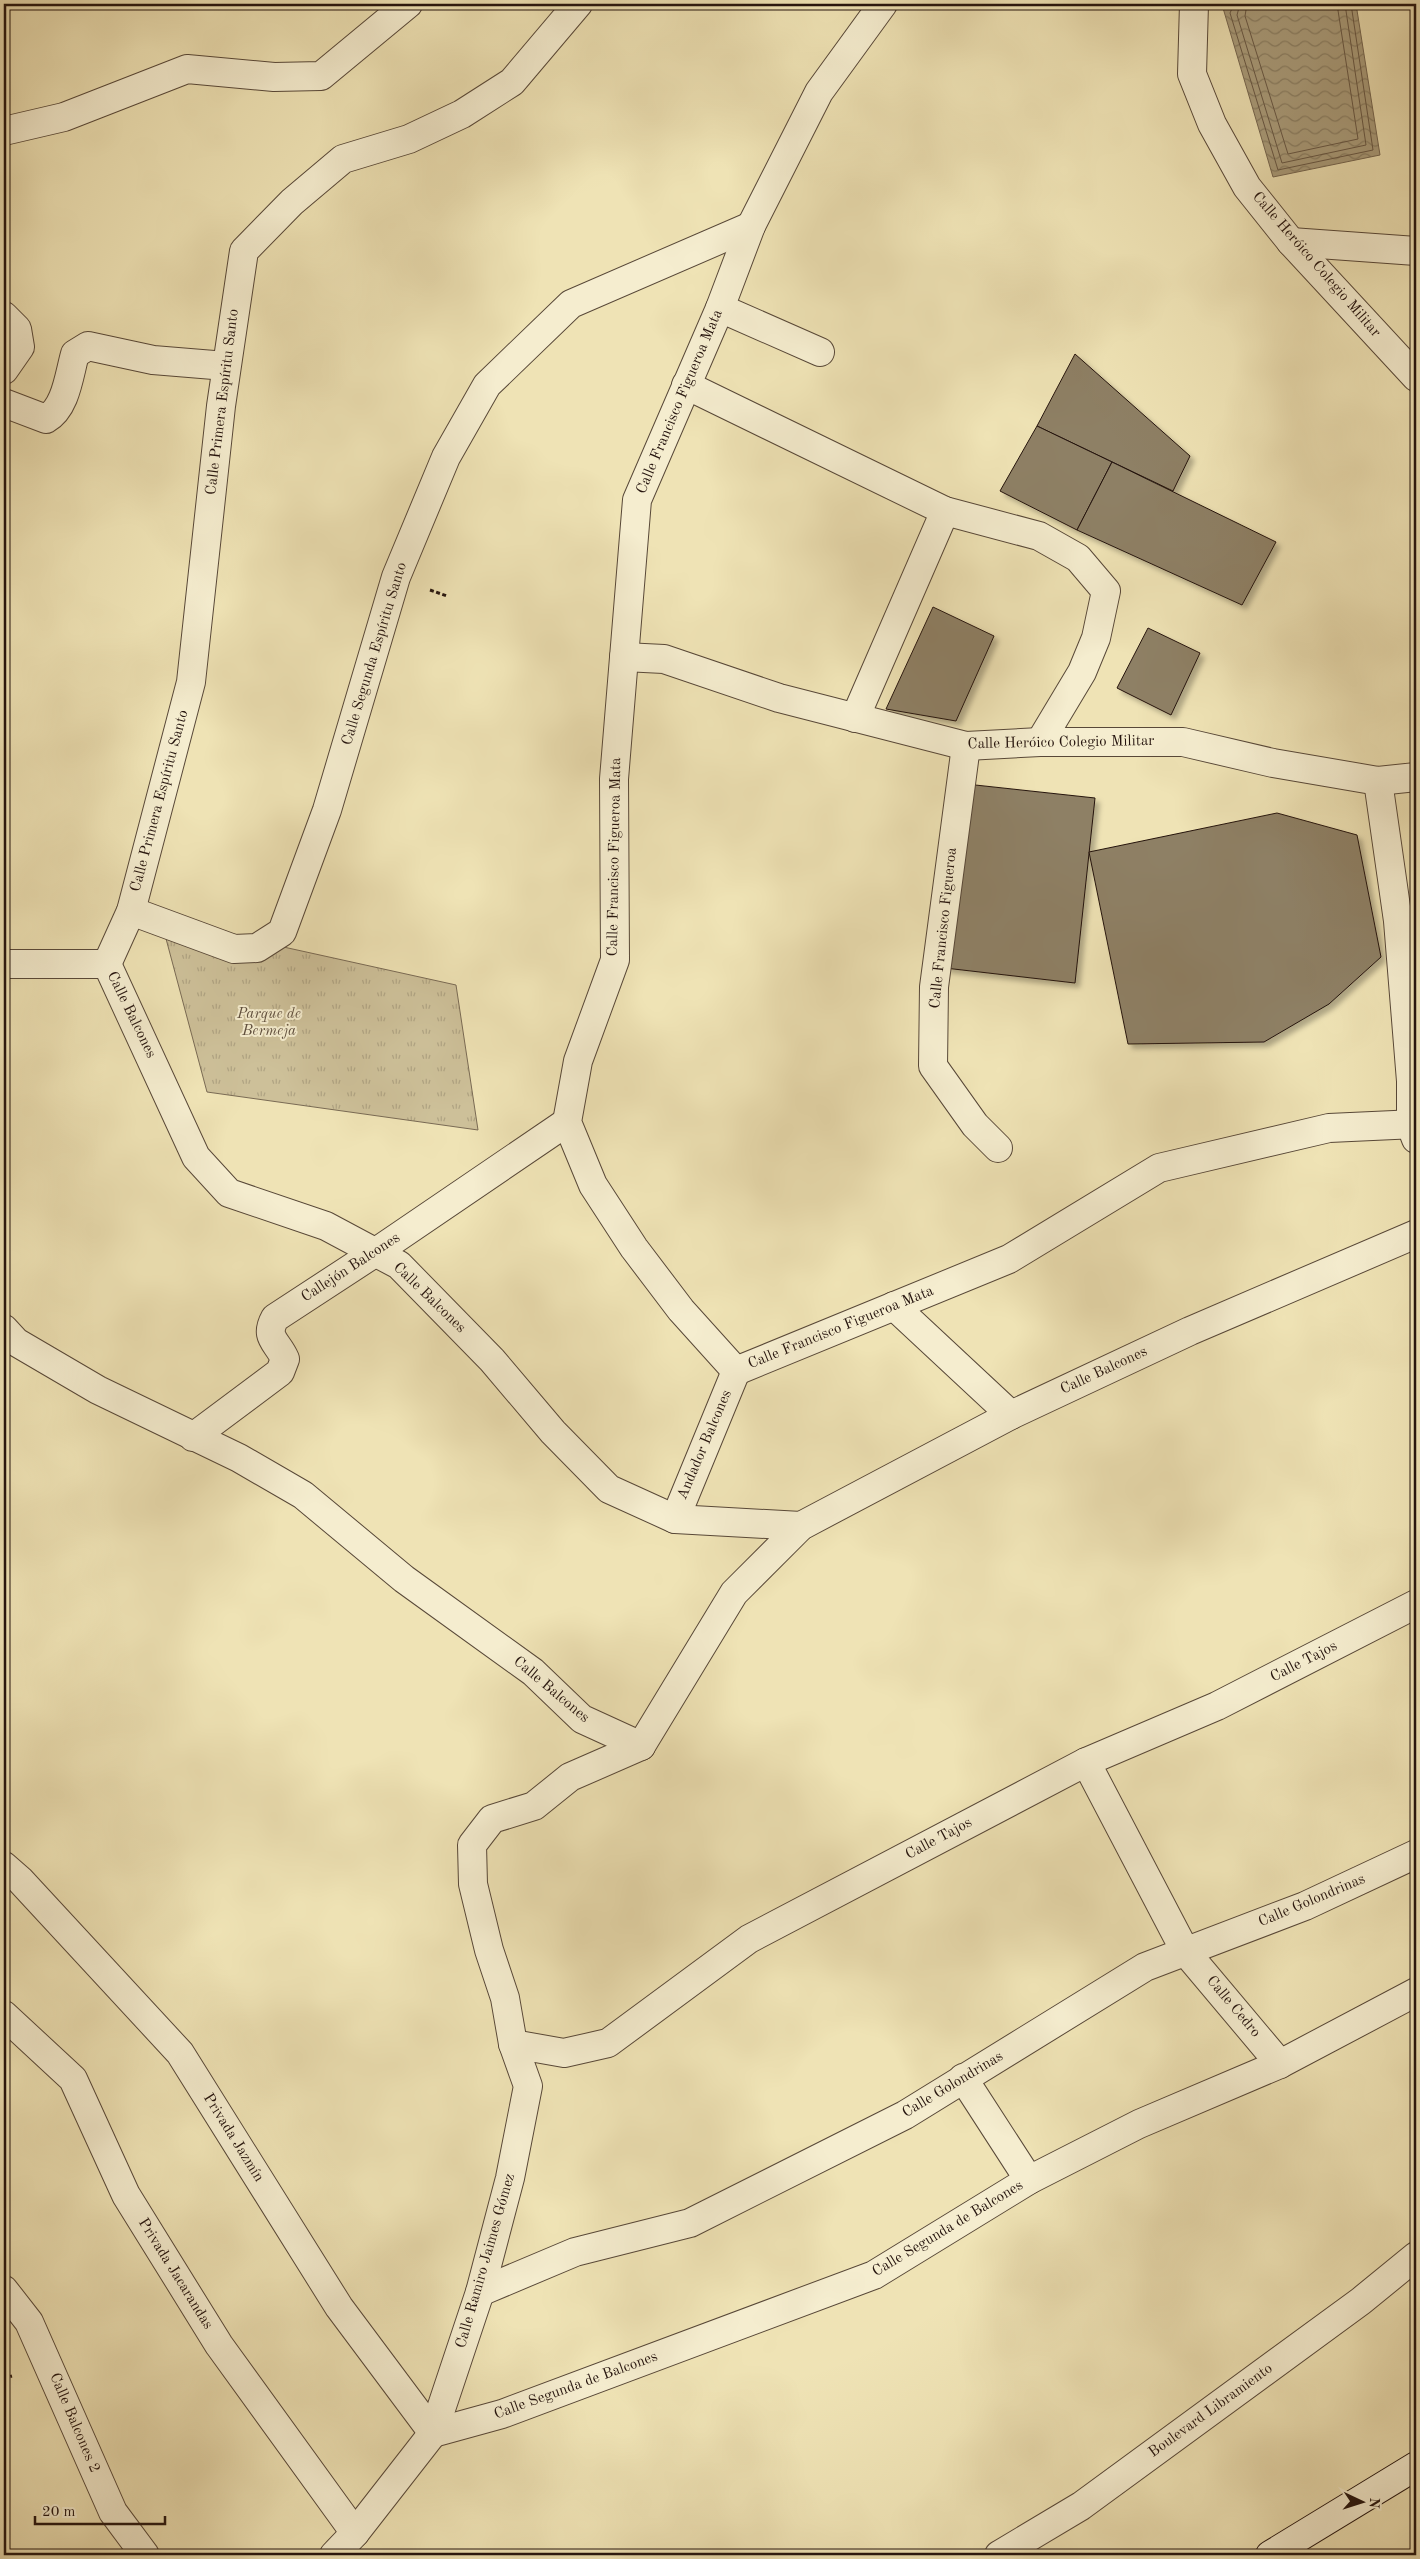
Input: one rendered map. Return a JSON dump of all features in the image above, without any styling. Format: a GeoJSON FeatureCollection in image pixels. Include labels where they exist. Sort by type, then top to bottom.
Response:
{"type":"FeatureCollection","features":[{"type":"Feature","properties":{"kind":"street"},"geometry":{"type":"LineString","coordinates":[[4,132],[64,118],[186,69],[274,77],[321,76],[408,4]]}},
{"type":"Feature","properties":{"kind":"street","name":"Calle Primera Espíritu Santo"},"geometry":{"type":"LineString","coordinates":[[107,964],[131,911],[191,682],[226,366],[244,251],[292,202],[344,159],[409,139],[462,114],[512,82],[578,4]]}},
{"type":"Feature","properties":{"kind":"street","name":"Calle Francisco Figueroa Mata"},"geometry":{"type":"LineString","coordinates":[[883,4],[819,92],[751,226],[720,308],[637,500],[614,779],[615,960],[578,1061],[567,1122],[593,1185],[634,1248],[681,1310],[736,1371],[1009,1259],[1159,1168],[1329,1128],[1415,1130],[1398,921],[1378,781]]}},
{"type":"Feature","properties":{"kind":"street","name":"Calle Heróico Colegio Militar"},"geometry":{"type":"LineString","coordinates":[[1194,4],[1192,74],[1212,124],[1247,187],[1291,242],[1416,377]]}},
{"type":"Feature","properties":{"kind":"street","name":"Calle Segunda Espíritu Santo"},"geometry":{"type":"LineString","coordinates":[[131,911],[234,949],[257,948],[282,932],[327,810],[396,578],[446,457],[486,385],[571,304],[751,226]]}},
{"type":"Feature","properties":{"kind":"street"},"geometry":{"type":"LineString","coordinates":[[1291,242],[1416,251]]}},
{"type":"Feature","properties":{"kind":"street"},"geometry":{"type":"LineString","coordinates":[[720,308],[820,352]]}},
{"type":"Feature","properties":{"kind":"street"},"geometry":{"type":"LineString","coordinates":[[4,370],[20,347],[10,323]]}},
{"type":"Feature","properties":{"kind":"street"},"geometry":{"type":"LineString","coordinates":[[4,403],[46,419],[55,414],[62,398],[75,354],[88,346],[153,360],[226,366]]}},
{"type":"Feature","properties":{"kind":"street"},"geometry":{"type":"LineString","coordinates":[[686,385],[945,511],[1039,536],[1078,558],[1106,591],[1096,638],[1082,672],[1040,742]]}},
{"type":"Feature","properties":{"kind":"street"},"geometry":{"type":"LineString","coordinates":[[855,718],[945,511]]}},
{"type":"Feature","properties":{"kind":"street","name":"Calle Heróico Colegio Militar"},"geometry":{"type":"LineString","coordinates":[[624,656],[664,659],[779,698],[966,746],[1040,742],[1183,742],[1273,763],[1378,781],[1416,777]]}},
{"type":"Feature","properties":{"kind":"street","name":"Calle Francisco Figueroa"},"geometry":{"type":"LineString","coordinates":[[966,746],[934,988],[933,1066],[975,1125],[998,1148]]}},
{"type":"Feature","properties":{"kind":"street"},"geometry":{"type":"LineString","coordinates":[[4,964],[107,964]]}},
{"type":"Feature","properties":{"kind":"street","name":"Calle Balcones"},"geometry":{"type":"LineString","coordinates":[[107,964],[169,1094],[196,1157],[229,1192],[326,1226],[399,1265],[492,1360],[553,1432],[608,1489],[675,1519],[801,1526]]}},
{"type":"Feature","properties":{"kind":"street","name":"Callejón Balcones"},"geometry":{"type":"LineString","coordinates":[[193,1437],[280,1372],[285,1359],[270,1337],[270,1328],[275,1318],[567,1122]]}},
{"type":"Feature","properties":{"kind":"street","name":"Calle Balcones"},"geometry":{"type":"LineString","coordinates":[[4,1329],[16,1342],[98,1390],[239,1458],[303,1495],[404,1579],[533,1672],[582,1719],[641,1746],[734,1593],[801,1526],[1011,1415],[1190,1331],[1416,1234]]}},
{"type":"Feature","properties":{"kind":"street"},"geometry":{"type":"LineString","coordinates":[[894,1306],[1011,1415]]}},
{"type":"Feature","properties":{"kind":"street","name":"Andador Balcones"},"geometry":{"type":"LineString","coordinates":[[675,1519],[736,1371]]}},
{"type":"Feature","properties":{"kind":"street","name":"Calle Tajos"},"geometry":{"type":"LineString","coordinates":[[513,2044],[564,2053],[608,2043],[749,1939],[1086,1762],[1217,1706],[1416,1604]]}},
{"type":"Feature","properties":{"kind":"street"},"geometry":{"type":"LineString","coordinates":[[513,2044],[505,1998],[488,1950],[473,1884],[472,1845],[492,1819],[534,1806],[570,1777],[641,1746]]}},
{"type":"Feature","properties":{"kind":"street","name":"Calle Cedro"},"geometry":{"type":"LineString","coordinates":[[1086,1762],[1185,1951],[1280,2064]]}},
{"type":"Feature","properties":{"kind":"street","name":"Calle Golondrinas"},"geometry":{"type":"LineString","coordinates":[[480,2292],[575,2252],[690,2222],[905,2115],[1144,1967],[1306,1906],[1416,1854]]}},
{"type":"Feature","properties":{"kind":"street","name":"Privada Jazmín"},"geometry":{"type":"LineString","coordinates":[[4,1866],[20,1880],[180,2053],[339,2307],[433,2433]]}},
{"type":"Feature","properties":{"kind":"street","name":"Calle Segunda de Balcones"},"geometry":{"type":"LineString","coordinates":[[433,2433],[502,2414],[874,2274],[1029,2180],[1139,2124],[1280,2064],[1416,1992]]}},
{"type":"Feature","properties":{"kind":"street","name":"Privada Jacarandas"},"geometry":{"type":"LineString","coordinates":[[4,2015],[73,2079],[126,2195],[219,2345],[355,2533]]}},
{"type":"Feature","properties":{"kind":"street","name":"Calle Ramiro Jaimes Gómez"},"geometry":{"type":"LineString","coordinates":[[433,2433],[480,2292],[510,2178],[528,2086],[513,2044]]}},
{"type":"Feature","properties":{"kind":"street"},"geometry":{"type":"LineString","coordinates":[[964,2078],[1029,2180]]}},
{"type":"Feature","properties":{"kind":"street","name":"Boulevard Libramiento"},"geometry":{"type":"LineString","coordinates":[[998,2555],[1081,2506],[1361,2301],[1416,2256]]}},
{"type":"Feature","properties":{"kind":"street","name":"Calle Balcones 2"},"geometry":{"type":"LineString","coordinates":[[4,2290],[29,2322],[113,2512],[145,2555]]}},
{"type":"Feature","properties":{"kind":"street"},"geometry":{"type":"LineString","coordinates":[[334,2555],[355,2533],[433,2433]]}},
{"type":"Feature","properties":{"kind":"street"},"geometry":{"type":"LineString","coordinates":[[1270,2555],[1416,2466]]}},
{"type":"Feature","properties":{"kind":"green space","name":"Parque de Bermeja"},"geometry":{"type":"Polygon","coordinates":[[[161,920],[456,985],[478,1130],[207,1092],[161,920]]]}},
{"type":"Feature","properties":{"kind":"water"},"geometry":{"type":"Polygon","coordinates":[[[1234,4],[1356,4],[1380,155],[1273,177],[1223,8],[1234,4]]]}},
{"type":"Feature","properties":{"kind":"building"},"geometry":{"type":"Polygon","coordinates":[[[1075,354],[1190,456],[1173,491],[1037,426],[1075,354]]]}},
{"type":"Feature","properties":{"kind":"building"},"geometry":{"type":"Polygon","coordinates":[[[1037,426],[1112,462],[1077,530],[1000,491],[1037,426]]]}},
{"type":"Feature","properties":{"kind":"building"},"geometry":{"type":"Polygon","coordinates":[[[1112,462],[1276,542],[1242,605],[1077,530],[1112,462]]]}},
{"type":"Feature","properties":{"kind":"building"},"geometry":{"type":"Polygon","coordinates":[[[933,607],[994,636],[956,721],[886,709],[933,607]]]}},
{"type":"Feature","properties":{"kind":"building"},"geometry":{"type":"Polygon","coordinates":[[[1148,628],[1200,653],[1171,715],[1117,688],[1148,628]]]}},
{"type":"Feature","properties":{"kind":"building"},"geometry":{"type":"Polygon","coordinates":[[[966,784],[1095,798],[1075,983],[945,968],[966,784]]]}},
{"type":"Feature","properties":{"kind":"building"},"geometry":{"type":"Polygon","coordinates":[[[1277,813],[1357,835],[1381,957],[1329,1004],[1264,1042],[1128,1044],[1089,852],[1277,813]]]}}]}
